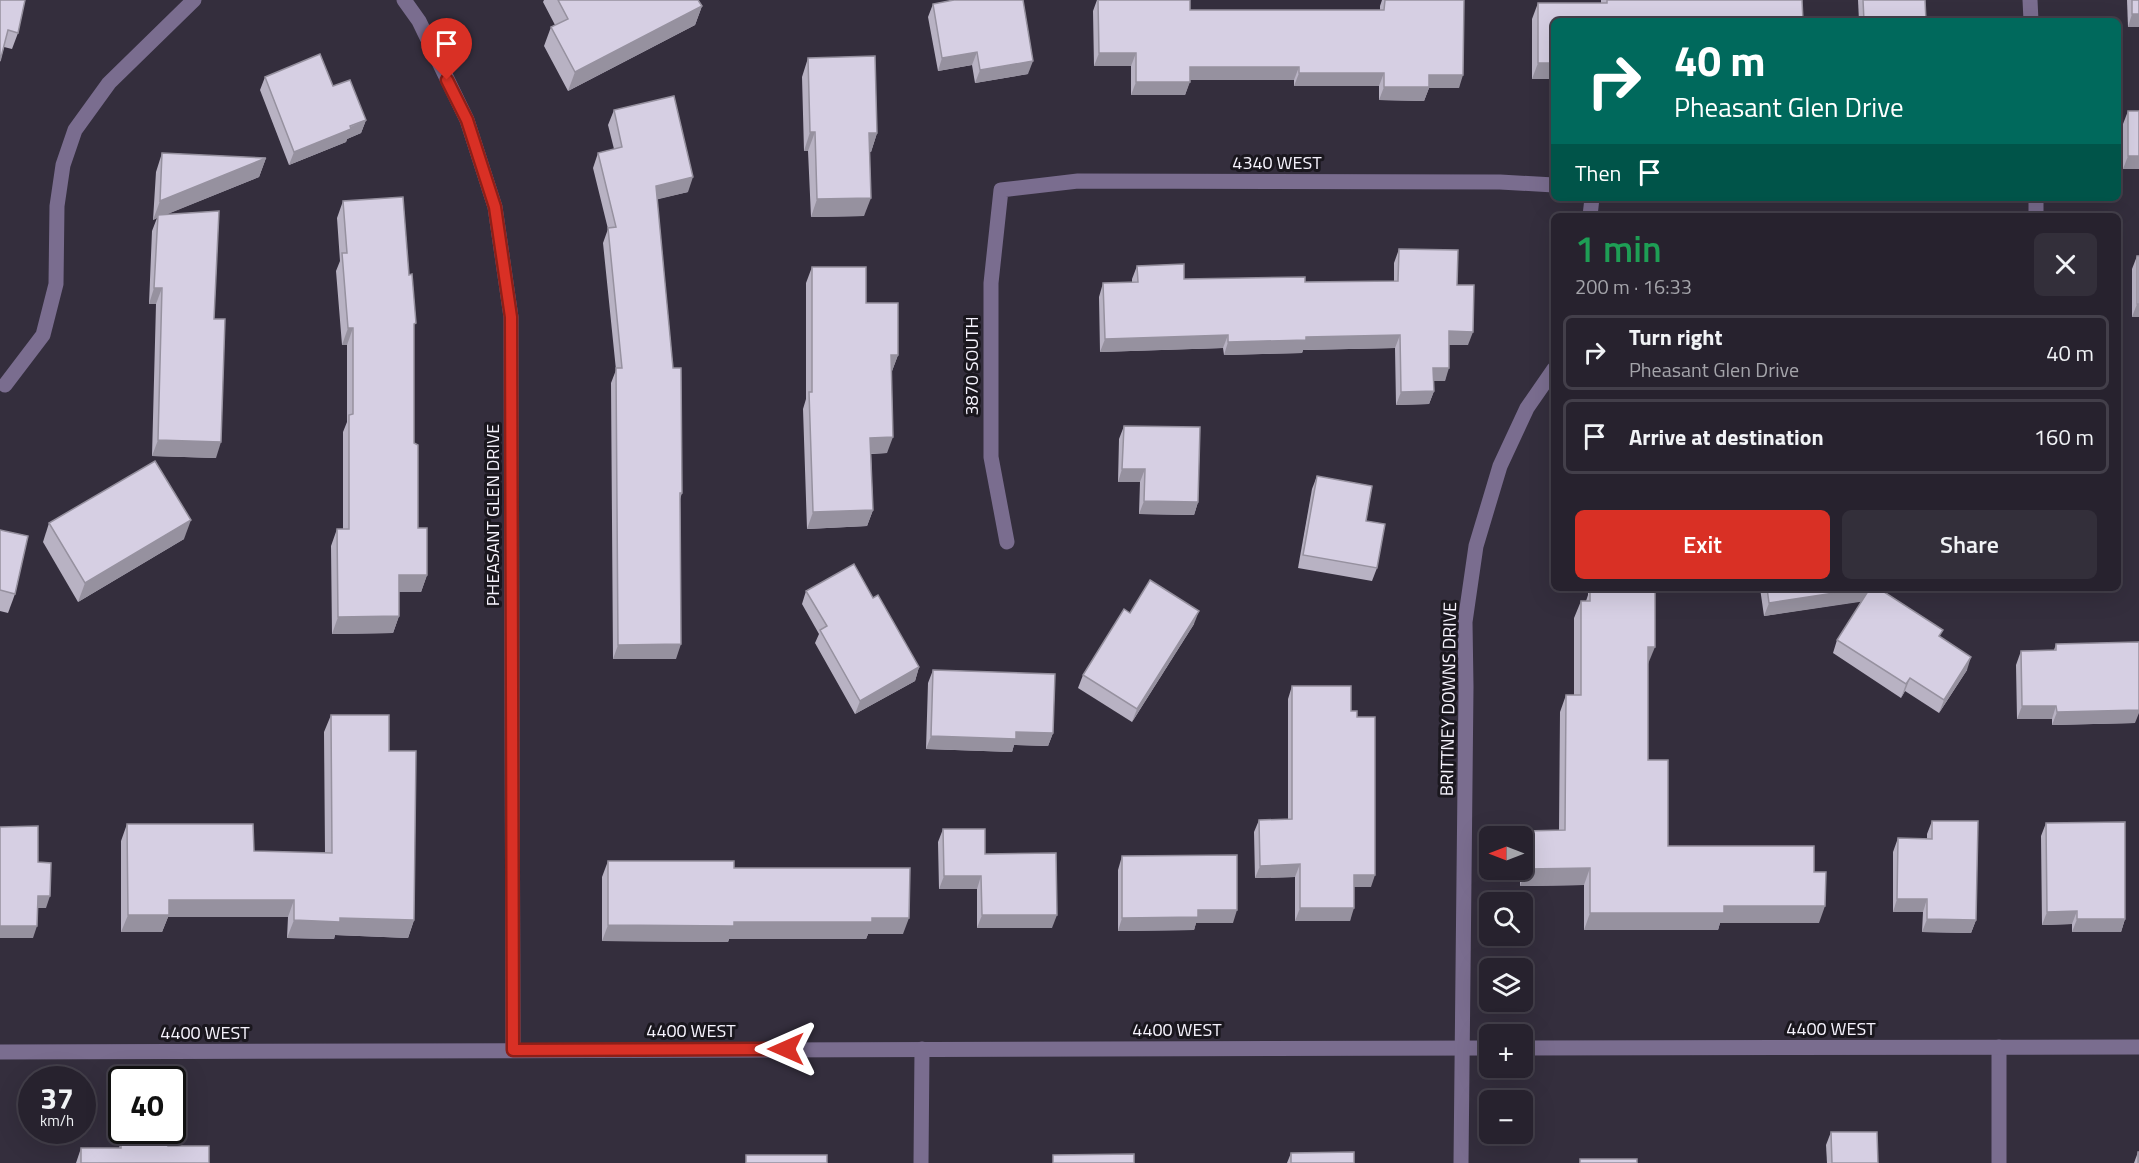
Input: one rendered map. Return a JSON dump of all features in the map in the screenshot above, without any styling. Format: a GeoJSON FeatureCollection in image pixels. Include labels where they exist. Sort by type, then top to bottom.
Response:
{"type":"FeatureCollection","features":[{"type":"Feature","properties":{"kind":"street"},"geometry":{"type":"LineString","coordinates":[[5,385],[42,335],[56,284],[57,206],[63,165],[75,130],[110,83],[194,0]]}},
{"type":"Feature","properties":{"kind":"street","name":"PHEASANT GLEN DRIVE"},"geometry":{"type":"LineString","coordinates":[[404,0],[418,21],[467,120],[495,207],[511,317],[513,1050]]}},
{"type":"Feature","properties":{"kind":"street"},"geometry":{"type":"LineString","coordinates":[[2030,0],[2031,18]]}},
{"type":"Feature","properties":{"kind":"street","name":"4340 WEST"},"geometry":{"type":"LineString","coordinates":[[1001,190],[1078,181],[1500,182],[1551,185]]}},
{"type":"Feature","properties":{"kind":"street","name":"3870 SOUTH"},"geometry":{"type":"LineString","coordinates":[[1001,190],[991,283],[991,457],[1007,542]]}},
{"type":"Feature","properties":{"kind":"street","name":"BRITTNEY DOWNS DRIVE"},"geometry":{"type":"LineString","coordinates":[[1461,1163],[1465,622],[1476,546],[1500,466],[1527,408],[1551,373]]}},
{"type":"Feature","properties":{"kind":"street"},"geometry":{"type":"LineString","coordinates":[[1999,1047],[1999,1163]]}},
{"type":"Feature","properties":{"kind":"street","name":"4400 WEST"},"geometry":{"type":"LineString","coordinates":[[1533,1048],[2139,1047]]}},
{"type":"Feature","properties":{"kind":"street","name":"4400 WEST"},"geometry":{"type":"LineString","coordinates":[[0,1052],[1479,1048]]}},
{"type":"Feature","properties":{"kind":"street"},"geometry":{"type":"LineString","coordinates":[[921,1049],[921,1163]]}},
{"type":"Feature","properties":{"kind":"building"},"geometry":{"type":"Polygon","coordinates":[[[0,0],[25,0],[18,33],[8,30],[0,61],[0,0]]]}},
{"type":"Feature","properties":{"kind":"building"},"geometry":{"type":"Polygon","coordinates":[[[558,0],[698,0],[702,6],[575,72],[551,27],[568,19],[558,0]]]}},
{"type":"Feature","properties":{"kind":"building"},"geometry":{"type":"Polygon","coordinates":[[[954,0],[1023,0],[1033,61],[980,70],[977,52],[942,58],[933,4],[954,0]]]}},
{"type":"Feature","properties":{"kind":"building"},"geometry":{"type":"Polygon","coordinates":[[[1098,0],[1190,0],[1190,10],[1384,10],[1385,0],[1464,0],[1463,75],[1429,75],[1429,87],[1384,87],[1384,73],[1299,73],[1299,67],[1190,67],[1190,82],[1136,82],[1136,53],[1099,53],[1098,0]]]}},
{"type":"Feature","properties":{"kind":"building"},"geometry":{"type":"Polygon","coordinates":[[[1607,0],[1802,0],[1803,18],[1551,18],[1551,63],[1538,63],[1538,3],[1607,3],[1607,0]]]}},
{"type":"Feature","properties":{"kind":"building"},"geometry":{"type":"Polygon","coordinates":[[[1863,0],[1925,0],[1926,18],[1864,18],[1863,0]]]}},
{"type":"Feature","properties":{"kind":"building"},"geometry":{"type":"Polygon","coordinates":[[[2132,0],[2139,0],[2139,14],[2132,14],[2132,0]]]}},
{"type":"Feature","properties":{"kind":"building"},"geometry":{"type":"Polygon","coordinates":[[[320,54],[333,86],[350,80],[366,120],[350,126],[351,129],[294,152],[265,77],[320,54]]]}},
{"type":"Feature","properties":{"kind":"building"},"geometry":{"type":"Polygon","coordinates":[[[875,56],[877,133],[869,133],[871,198],[817,199],[815,132],[810,132],[808,58],[875,56]]]}},
{"type":"Feature","properties":{"kind":"building"},"geometry":{"type":"Polygon","coordinates":[[[674,96],[693,177],[656,186],[673,368],[681,368],[681,644],[618,645],[616,368],[622,368],[608,228],[616,227],[598,153],[622,147],[614,110],[674,96]]]}},
{"type":"Feature","properties":{"kind":"building"},"geometry":{"type":"Polygon","coordinates":[[[2128,111],[2139,111],[2139,156],[2128,156],[2128,111]]]}},
{"type":"Feature","properties":{"kind":"building"},"geometry":{"type":"Polygon","coordinates":[[[162,153],[266,158],[160,201],[162,153]]]}},
{"type":"Feature","properties":{"kind":"building"},"geometry":{"type":"Polygon","coordinates":[[[403,197],[409,275],[412,274],[416,323],[414,324],[414,443],[418,445],[418,528],[427,528],[427,575],[399,575],[399,616],[338,617],[337,529],[349,529],[349,415],[353,414],[353,328],[348,328],[342,253],[347,253],[343,201],[403,197]]]}},
{"type":"Feature","properties":{"kind":"building"},"geometry":{"type":"Polygon","coordinates":[[[219,211],[214,319],[225,319],[221,442],[158,440],[162,288],[154,288],[158,215],[219,211]]]}},
{"type":"Feature","properties":{"kind":"building"},"geometry":{"type":"Polygon","coordinates":[[[1399,249],[1458,250],[1457,285],[1474,285],[1473,332],[1449,331],[1449,368],[1433,368],[1434,391],[1401,392],[1400,335],[1306,337],[1306,340],[1228,342],[1228,335],[1105,339],[1103,283],[1138,282],[1137,266],[1184,264],[1184,279],[1305,277],[1305,282],[1398,281],[1399,249]]]}},
{"type":"Feature","properties":{"kind":"building"},"geometry":{"type":"Polygon","coordinates":[[[2137,256],[2139,256],[2139,304],[2137,304],[2137,256]]]}},
{"type":"Feature","properties":{"kind":"building"},"geometry":{"type":"Polygon","coordinates":[[[812,267],[866,267],[866,303],[898,303],[898,355],[891,355],[893,437],[870,438],[873,510],[813,512],[809,392],[812,392],[812,267]]]}},
{"type":"Feature","properties":{"kind":"building"},"geometry":{"type":"Polygon","coordinates":[[[1124,426],[1200,427],[1198,502],[1144,501],[1145,469],[1122,469],[1124,426]]]}},
{"type":"Feature","properties":{"kind":"building"},"geometry":{"type":"Polygon","coordinates":[[[155,461],[191,520],[85,583],[49,523],[155,461]]]}},
{"type":"Feature","properties":{"kind":"building"},"geometry":{"type":"Polygon","coordinates":[[[1317,476],[1372,486],[1366,521],[1385,524],[1377,568],[1303,555],[1317,476]]]}},
{"type":"Feature","properties":{"kind":"building"},"geometry":{"type":"Polygon","coordinates":[[[0,530],[28,536],[15,594],[0,590],[0,530]]]}},
{"type":"Feature","properties":{"kind":"building"},"geometry":{"type":"Polygon","coordinates":[[[854,564],[873,598],[878,595],[919,667],[860,701],[820,630],[827,626],[806,591],[854,564]]]}},
{"type":"Feature","properties":{"kind":"building"},"geometry":{"type":"Polygon","coordinates":[[[1150,580],[1199,611],[1137,709],[1083,675],[1124,609],[1130,613],[1150,580]]]}},
{"type":"Feature","properties":{"kind":"building"},"geometry":{"type":"Polygon","coordinates":[[[1590,591],[1655,591],[1655,647],[1648,647],[1648,760],[1668,760],[1668,846],[1814,846],[1814,872],[1826,872],[1825,906],[1724,906],[1724,913],[1590,913],[1590,868],[1533,869],[1533,831],[1565,830],[1566,695],[1581,695],[1581,601],[1590,601],[1590,591]]]}},
{"type":"Feature","properties":{"kind":"building"},"geometry":{"type":"Polygon","coordinates":[[[1767,591],[1847,591],[1769,603],[1767,591]]]}},
{"type":"Feature","properties":{"kind":"building"},"geometry":{"type":"Polygon","coordinates":[[[1868,591],[1883,591],[1943,630],[1939,636],[1971,657],[1944,700],[1910,678],[1906,684],[1837,640],[1868,591]]]}},
{"type":"Feature","properties":{"kind":"building"},"geometry":{"type":"Polygon","coordinates":[[[2139,642],[2139,710],[2057,712],[2056,706],[2022,706],[2021,651],[2056,650],[2056,644],[2139,642]]]}},
{"type":"Feature","properties":{"kind":"building"},"geometry":{"type":"Polygon","coordinates":[[[933,670],[1055,674],[1053,733],[1016,732],[1016,739],[931,736],[933,670]]]}},
{"type":"Feature","properties":{"kind":"building"},"geometry":{"type":"Polygon","coordinates":[[[1292,686],[1351,686],[1351,711],[1357,711],[1357,717],[1375,717],[1375,875],[1354,875],[1354,908],[1300,908],[1300,864],[1260,866],[1259,820],[1292,819],[1292,686]]]}},
{"type":"Feature","properties":{"kind":"building"},"geometry":{"type":"Polygon","coordinates":[[[331,715],[389,715],[389,751],[416,751],[414,920],[340,918],[340,922],[294,920],[294,900],[169,900],[169,915],[128,915],[127,824],[253,824],[254,851],[332,853],[331,715]]]}},
{"type":"Feature","properties":{"kind":"building"},"geometry":{"type":"Polygon","coordinates":[[[1932,821],[1978,821],[1976,920],[1927,919],[1927,899],[1897,899],[1898,838],[1932,839],[1932,821]]]}},
{"type":"Feature","properties":{"kind":"building"},"geometry":{"type":"Polygon","coordinates":[[[2125,822],[2125,919],[2077,919],[2077,911],[2047,912],[2046,823],[2125,822]]]}},
{"type":"Feature","properties":{"kind":"building"},"geometry":{"type":"Polygon","coordinates":[[[38,826],[38,862],[51,863],[50,896],[38,896],[37,926],[0,926],[0,827],[38,826]]]}},
{"type":"Feature","properties":{"kind":"building"},"geometry":{"type":"Polygon","coordinates":[[[943,829],[985,829],[985,854],[1056,853],[1057,915],[982,915],[981,876],[944,876],[943,829]]]}},
{"type":"Feature","properties":{"kind":"building"},"geometry":{"type":"Polygon","coordinates":[[[1237,855],[1237,910],[1198,910],[1198,917],[1122,918],[1122,856],[1237,855]]]}},
{"type":"Feature","properties":{"kind":"building"},"geometry":{"type":"Polygon","coordinates":[[[608,861],[734,861],[734,868],[910,868],[909,918],[872,918],[872,922],[734,922],[734,926],[608,925],[608,861]]]}},
{"type":"Feature","properties":{"kind":"building"},"geometry":{"type":"Polygon","coordinates":[[[1831,1132],[1877,1132],[1878,1163],[1832,1163],[1831,1132]]]}},
{"type":"Feature","properties":{"kind":"building"},"geometry":{"type":"Polygon","coordinates":[[[121,1144],[209,1146],[209,1163],[81,1163],[81,1148],[121,1148],[121,1144]]]}},
{"type":"Feature","properties":{"kind":"building"},"geometry":{"type":"Polygon","coordinates":[[[1354,1152],[1354,1163],[1291,1163],[1291,1153],[1354,1152]]]}},
{"type":"Feature","properties":{"kind":"building"},"geometry":{"type":"Polygon","coordinates":[[[1134,1154],[1134,1163],[1053,1163],[1053,1155],[1134,1154]]]}},
{"type":"Feature","properties":{"kind":"building"},"geometry":{"type":"Polygon","coordinates":[[[746,1155],[827,1155],[827,1163],[746,1163],[746,1155]]]}},
{"type":"Feature","properties":{"kind":"building"},"geometry":{"type":"Polygon","coordinates":[[[1580,1159],[1637,1159],[1637,1163],[1580,1163],[1580,1159]]]}},
{"type":"Feature","properties":{"kind":"route"},"geometry":{"type":"LineString","coordinates":[[447,80],[467,120],[495,207],[511,317],[513,1050],[786,1049]]}}]}
